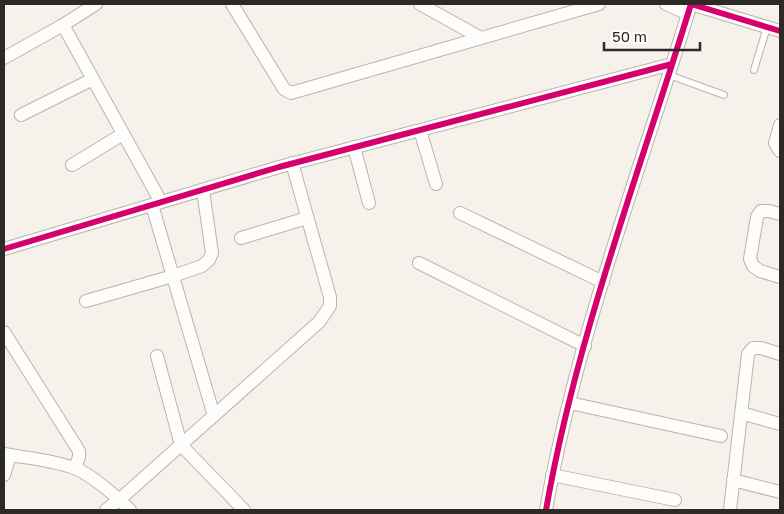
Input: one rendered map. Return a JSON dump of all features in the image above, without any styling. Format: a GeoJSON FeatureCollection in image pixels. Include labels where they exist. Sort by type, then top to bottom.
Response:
{"type":"FeatureCollection","features":[{"type":"Feature","properties":{"kind":"street"},"geometry":{"type":"LineString","coordinates":[[4,58],[96,4]]}},
{"type":"Feature","properties":{"kind":"street"},"geometry":{"type":"LineString","coordinates":[[232,4],[284,89],[291,93],[599,4]]}},
{"type":"Feature","properties":{"kind":"street"},"geometry":{"type":"LineString","coordinates":[[420,4],[481,38]]}},
{"type":"Feature","properties":{"kind":"street"},"geometry":{"type":"LineString","coordinates":[[666,4],[688,14]]}},
{"type":"Feature","properties":{"kind":"street"},"geometry":{"type":"LineString","coordinates":[[546,510],[552,475],[602,282],[691,4],[780,31]]}},
{"type":"Feature","properties":{"kind":"street"},"geometry":{"type":"LineString","coordinates":[[63,25],[123,134],[157,204],[173,276],[214,416]]}},
{"type":"Feature","properties":{"kind":"street"},"geometry":{"type":"LineString","coordinates":[[4,250],[292,163],[420,130],[671,70]]}},
{"type":"Feature","properties":{"kind":"street"},"geometry":{"type":"LineString","coordinates":[[21,115],[93,79]]}},
{"type":"Feature","properties":{"kind":"street"},"geometry":{"type":"LineString","coordinates":[[780,125],[776,144],[780,151]]}},
{"type":"Feature","properties":{"kind":"street"},"geometry":{"type":"LineString","coordinates":[[420,130],[436,184]]}},
{"type":"Feature","properties":{"kind":"street"},"geometry":{"type":"LineString","coordinates":[[72,165],[123,134]]}},
{"type":"Feature","properties":{"kind":"street"},"geometry":{"type":"LineString","coordinates":[[354,147],[369,203]]}},
{"type":"Feature","properties":{"kind":"street"},"geometry":{"type":"LineString","coordinates":[[106,510],[319,322],[330,306],[330,297],[292,163]]}},
{"type":"Feature","properties":{"kind":"street"},"geometry":{"type":"LineString","coordinates":[[86,301],[173,276],[202,266],[209,260],[212,253],[203,190]]}},
{"type":"Feature","properties":{"kind":"street"},"geometry":{"type":"LineString","coordinates":[[780,214],[769,211],[762,212],[757,217],[750,259],[753,266],[760,271],[780,277]]}},
{"type":"Feature","properties":{"kind":"street"},"geometry":{"type":"LineString","coordinates":[[460,212],[602,282]]}},
{"type":"Feature","properties":{"kind":"street"},"geometry":{"type":"LineString","coordinates":[[241,238],[308,218]]}},
{"type":"Feature","properties":{"kind":"street"},"geometry":{"type":"LineString","coordinates":[[419,263],[585,346]]}},
{"type":"Feature","properties":{"kind":"street"},"geometry":{"type":"LineString","coordinates":[[4,332],[79,451],[75,468]]}},
{"type":"Feature","properties":{"kind":"street"},"geometry":{"type":"LineString","coordinates":[[730,510],[748,354],[753,348],[761,348],[780,354]]}},
{"type":"Feature","properties":{"kind":"street"},"geometry":{"type":"LineString","coordinates":[[157,356],[181,445],[244,510]]}},
{"type":"Feature","properties":{"kind":"street"},"geometry":{"type":"LineString","coordinates":[[570,403],[721,436]]}},
{"type":"Feature","properties":{"kind":"street"},"geometry":{"type":"LineString","coordinates":[[741,414],[780,424]]}},
{"type":"Feature","properties":{"kind":"street"},"geometry":{"type":"LineString","coordinates":[[4,475],[7,454],[75,468],[99,484],[130,510]]}},
{"type":"Feature","properties":{"kind":"street"},"geometry":{"type":"LineString","coordinates":[[552,475],[675,500]]}},
{"type":"Feature","properties":{"kind":"street"},"geometry":{"type":"LineString","coordinates":[[733,480],[780,492]]}},
{"type":"Feature","properties":{"kind":"lane"},"geometry":{"type":"LineString","coordinates":[[754,70],[767,27]]}},
{"type":"Feature","properties":{"kind":"lane"},"geometry":{"type":"LineString","coordinates":[[671,70],[724,95]]}},
{"type":"Feature","properties":{"kind":"cycle path"},"geometry":{"type":"LineString","coordinates":[[546,510],[574,382],[592,318],[691,4],[780,31]]}},
{"type":"Feature","properties":{"kind":"cycle path"},"geometry":{"type":"LineString","coordinates":[[4,249],[279,167],[672,64]]}}]}
